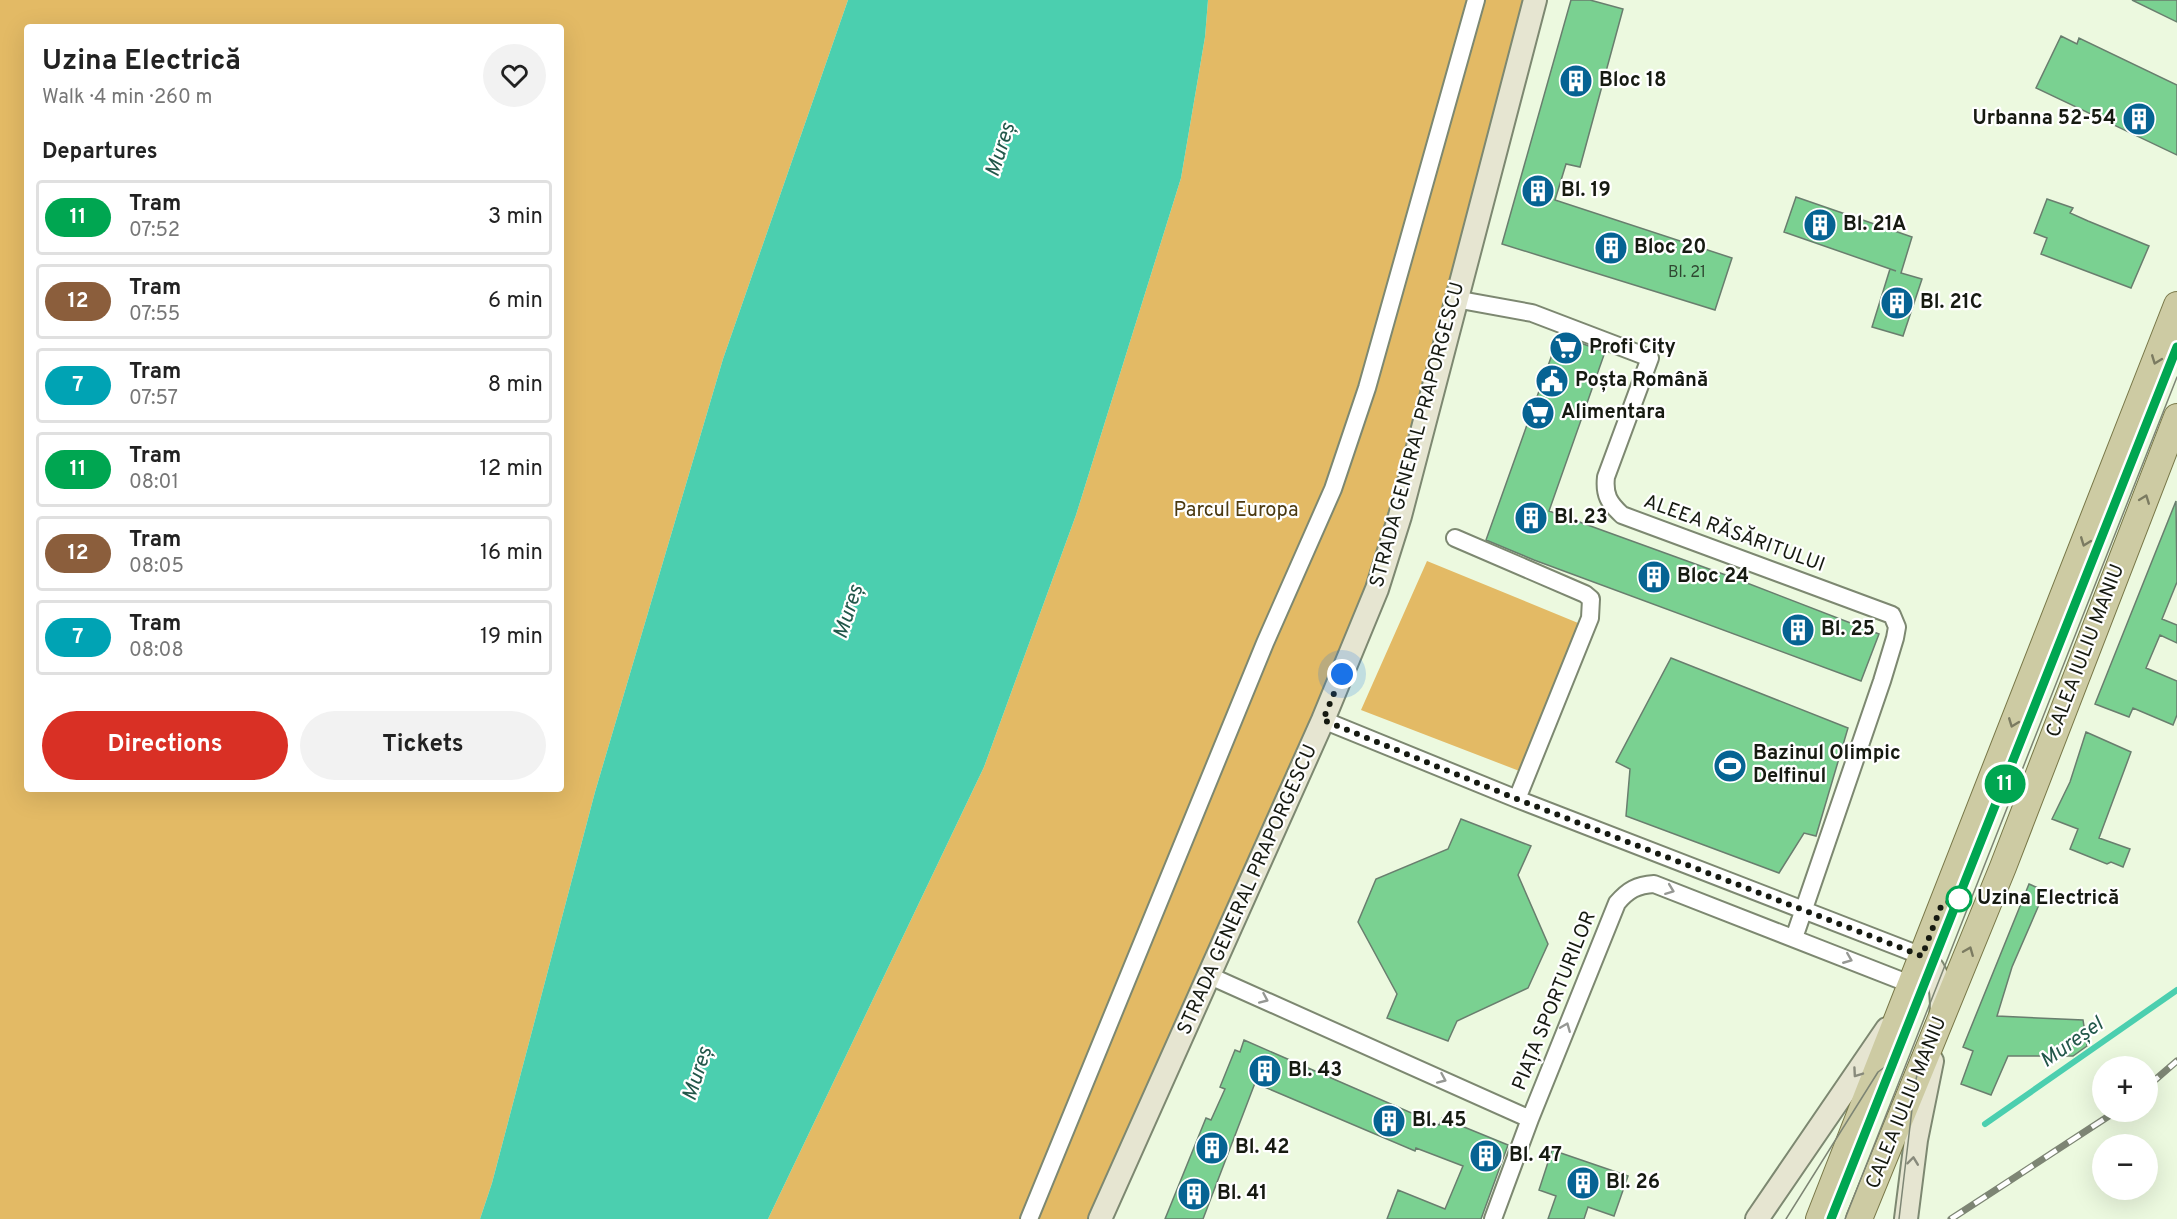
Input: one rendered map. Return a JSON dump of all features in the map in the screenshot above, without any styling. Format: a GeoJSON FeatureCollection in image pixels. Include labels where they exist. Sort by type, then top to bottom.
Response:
{"type":"FeatureCollection","features":[{"type":"Feature","properties":{"kind":"main road","name":"CALEA IULIU MANIU"},"geometry":{"type":"LineString","coordinates":[[1819,1219],[2177,306]]}},
{"type":"Feature","properties":{"kind":"main road","name":"CALEA IULIU MANIU"},"geometry":{"type":"LineString","coordinates":[[1859,1219],[2003,867],[2177,417]]}},
{"type":"Feature","properties":{"kind":"street"},"geometry":{"type":"LineString","coordinates":[[1029,1219],[1265,643],[1333,489],[1367,388],[1476,0]]}},
{"type":"Feature","properties":{"kind":"street","name":"STRADA GENERAL PRAPORGESCU"},"geometry":{"type":"LineString","coordinates":[[1100,1219],[1323,720],[1377,589],[1400,516],[1535,0]]}},
{"type":"Feature","properties":{"kind":"street","name":"ALEEA RĂSĂRITULUI"},"geometry":{"type":"LineString","coordinates":[[1455,299],[1532,313],[1650,358],[1606,477],[1605,492],[1611,505],[1622,515],[1892,615],[1896,621],[1895,638],[1882,681],[1804,910]]}},
{"type":"Feature","properties":{"kind":"street"},"geometry":{"type":"LineString","coordinates":[[1455,537],[1585,594],[1591,599],[1593,607],[1517,799]]}},
{"type":"Feature","properties":{"kind":"street"},"geometry":{"type":"LineString","coordinates":[[1323,720],[1517,799],[1922,956],[1932,966],[1940,981],[1942,1004],[1916,1140],[1906,1219]]}},
{"type":"Feature","properties":{"kind":"street","name":"PIAȚA SPORTURILOR"},"geometry":{"type":"LineString","coordinates":[[1210,976],[1530,1119],[1617,903],[1627,891],[1640,885],[1654,885],[1911,984]]}},
{"type":"Feature","properties":{"kind":"street"},"geometry":{"type":"LineString","coordinates":[[1794,938],[1804,910]]}},
{"type":"Feature","properties":{"kind":"street"},"geometry":{"type":"LineString","coordinates":[[1757,1219],[1902,1008]]}},
{"type":"Feature","properties":{"kind":"street"},"geometry":{"type":"LineString","coordinates":[[1493,1219],[1530,1119]]}},
{"type":"Feature","properties":{"kind":"green space"},"geometry":{"type":"Polygon","coordinates":[[[0,0],[848,0],[723,359],[595,792],[492,1183],[480,1219],[0,1219],[0,0]]]}},
{"type":"Feature","properties":{"kind":"green space","name":"Parcul Europa"},"geometry":{"type":"Polygon","coordinates":[[[1208,0],[1530,0],[1386,536],[1364,604],[1091,1219],[768,1219],[984,767],[1076,515],[1181,178],[1205,37],[1208,0]]]}},
{"type":"Feature","properties":{"kind":"green space"},"geometry":{"type":"Polygon","coordinates":[[[1427,561],[1583,625],[1522,772],[1361,710],[1427,561]]]}},
{"type":"Feature","properties":{"kind":"water","name":"Mureș"},"geometry":{"type":"Polygon","coordinates":[[[848,0],[1208,0],[1205,37],[1181,178],[1076,515],[984,767],[768,1219],[480,1219],[492,1183],[595,792],[723,359],[848,0]]]}},
{"type":"Feature","properties":{"kind":"building"},"geometry":{"type":"Polygon","coordinates":[[[1571,0],[1590,0],[1623,9],[1580,167],[1566,164],[1555,200],[1732,258],[1715,310],[1502,244],[1571,0]]]}},
{"type":"Feature","properties":{"kind":"building"},"geometry":{"type":"Polygon","coordinates":[[[2132,0],[2177,0],[2177,22],[2132,0]]]}},
{"type":"Feature","properties":{"kind":"building","name":"Urbanna 52-54"},"geometry":{"type":"Polygon","coordinates":[[[2061,36],[2077,44],[2079,38],[2177,85],[2177,155],[2036,88],[2061,36]]]}},
{"type":"Feature","properties":{"kind":"building"},"geometry":{"type":"Polygon","coordinates":[[[1796,197],[1912,237],[1901,273],[1922,279],[1903,336],[1872,327],[1890,269],[1896,271],[1784,232],[1796,197]]]}},
{"type":"Feature","properties":{"kind":"building"},"geometry":{"type":"Polygon","coordinates":[[[2047,199],[2073,208],[2070,213],[2149,246],[2131,288],[2041,254],[2047,238],[2034,233],[2047,199]]]}},
{"type":"Feature","properties":{"kind":"building"},"geometry":{"type":"Polygon","coordinates":[[[1559,335],[1605,352],[1549,511],[1734,578],[1879,634],[1861,681],[1534,560],[1486,540],[1559,335]]]}},
{"type":"Feature","properties":{"kind":"building"},"geometry":{"type":"Polygon","coordinates":[[[2176,501],[2177,582],[2162,619],[2177,625],[2177,643],[2160,635],[2146,668],[2177,681],[2177,715],[2173,725],[2133,708],[2129,717],[2095,704],[2176,501]]]}},
{"type":"Feature","properties":{"kind":"building","name":"Bazinul Olimpic Delfinul"},"geometry":{"type":"Polygon","coordinates":[[[1671,658],[1848,728],[1816,836],[1804,833],[1779,873],[1626,816],[1630,769],[1616,762],[1671,658]]]}},
{"type":"Feature","properties":{"kind":"building"},"geometry":{"type":"Polygon","coordinates":[[[2086,732],[2131,752],[2099,838],[2130,849],[2123,867],[2111,862],[2107,864],[2070,849],[2078,829],[2052,819],[2070,782],[2086,732]]]}},
{"type":"Feature","properties":{"kind":"building"},"geometry":{"type":"Polygon","coordinates":[[[1461,819],[1531,846],[1518,875],[1548,944],[1528,988],[1457,1021],[1448,1041],[1387,1018],[1397,994],[1358,922],[1376,879],[1448,849],[1461,819]]]}},
{"type":"Feature","properties":{"kind":"building"},"geometry":{"type":"Polygon","coordinates":[[[2029,884],[2045,891],[2012,967],[1997,1016],[2083,1020],[2087,1046],[2073,1056],[2008,1056],[1991,1095],[1961,1084],[1973,1051],[1963,1047],[2029,884]]]}},
{"type":"Feature","properties":{"kind":"building"},"geometry":{"type":"Polygon","coordinates":[[[1244,1040],[1439,1125],[1442,1118],[1508,1145],[1481,1219],[1387,1219],[1398,1190],[1445,1209],[1463,1166],[1416,1148],[1415,1151],[1255,1083],[1203,1219],[1165,1219],[1206,1118],[1211,1120],[1225,1089],[1220,1087],[1235,1050],[1240,1052],[1244,1040]]]}},
{"type":"Feature","properties":{"kind":"building","name":"Bl. 26"},"geometry":{"type":"Polygon","coordinates":[[[1552,1150],[1628,1176],[1614,1216],[1588,1207],[1584,1219],[1548,1219],[1556,1196],[1539,1190],[1552,1150]]]}},
{"type":"Feature","properties":{"kind":"waterway","name":"Mureșel"},"geometry":{"type":"LineString","coordinates":[[1985,1124],[2177,990]]}},
{"type":"Feature","properties":{"kind":"tram line"},"geometry":{"type":"LineString","coordinates":[[1831,1219],[2177,347]]}},
{"type":"Feature","properties":{"kind":"tram line","name":"11"},"geometry":{"type":"LineString","coordinates":[[1831,1219],[2177,347]]}},
{"type":"Feature","properties":{"kind":"tram line"},"geometry":{"type":"LineString","coordinates":[[1845,1219],[2177,377]]}},
{"type":"Feature","properties":{"kind":"tram line"},"geometry":{"type":"LineString","coordinates":[[1899,1219],[1915,1084],[1927,1030]]}},
{"type":"Feature","properties":{"kind":"tram line"},"geometry":{"type":"LineString","coordinates":[[1786,1219],[1878,1072],[1893,1061]]}},
{"type":"Feature","properties":{"kind":"railway"},"geometry":{"type":"LineString","coordinates":[[2158,1077],[2177,1061]]}},
{"type":"Feature","properties":{"kind":"railway"},"geometry":{"type":"LineString","coordinates":[[1951,1219],[2100,1122]]}},
{"type":"Feature","properties":{"kind":"place","name":"Bloc 18"},"geometry":{"type":"Point","coordinates":[1576,81]}},
{"type":"Feature","properties":{"kind":"place","name":"Urbanna 52-54"},"geometry":{"type":"Point","coordinates":[2139,119]}},
{"type":"Feature","properties":{"kind":"place","name":"Bl. 19"},"geometry":{"type":"Point","coordinates":[1538,191]}},
{"type":"Feature","properties":{"kind":"place","name":"Bl. 21A"},"geometry":{"type":"Point","coordinates":[1820,225]}},
{"type":"Feature","properties":{"kind":"place","name":"Bloc 20"},"geometry":{"type":"Point","coordinates":[1611,248]}},
{"type":"Feature","properties":{"kind":"place","name":"Bl. 21C"},"geometry":{"type":"Point","coordinates":[1897,303]}},
{"type":"Feature","properties":{"kind":"place","name":"Profi City"},"geometry":{"type":"Point","coordinates":[1566,348]}},
{"type":"Feature","properties":{"kind":"place","name":"Poșta Română"},"geometry":{"type":"Point","coordinates":[1552,381]}},
{"type":"Feature","properties":{"kind":"place","name":"Alimentara"},"geometry":{"type":"Point","coordinates":[1538,413]}},
{"type":"Feature","properties":{"kind":"place","name":"Bl. 23"},"geometry":{"type":"Point","coordinates":[1531,518]}},
{"type":"Feature","properties":{"kind":"place","name":"Bloc 24"},"geometry":{"type":"Point","coordinates":[1654,577]}},
{"type":"Feature","properties":{"kind":"place","name":"Bl. 25"},"geometry":{"type":"Point","coordinates":[1798,630]}},
{"type":"Feature","properties":{"kind":"place","name":"Bazinul Olimpic Delfinul"},"geometry":{"type":"Point","coordinates":[1730,766]}},
{"type":"Feature","properties":{"kind":"place","name":"Uzina Electrică"},"geometry":{"type":"Point","coordinates":[1959,899]}},
{"type":"Feature","properties":{"kind":"place","name":"Bl. 43"},"geometry":{"type":"Point","coordinates":[1265,1071]}},
{"type":"Feature","properties":{"kind":"place","name":"Bl. 45"},"geometry":{"type":"Point","coordinates":[1389,1121]}},
{"type":"Feature","properties":{"kind":"place","name":"Bl. 42"},"geometry":{"type":"Point","coordinates":[1212,1148]}},
{"type":"Feature","properties":{"kind":"place","name":"Bl. 47"},"geometry":{"type":"Point","coordinates":[1486,1156]}},
{"type":"Feature","properties":{"kind":"place","name":"Bl. 26"},"geometry":{"type":"Point","coordinates":[1583,1183]}},
{"type":"Feature","properties":{"kind":"place","name":"Bl. 41"},"geometry":{"type":"Point","coordinates":[1194,1194]}},
{"type":"Feature","properties":{"kind":"route"},"geometry":{"type":"LineString","coordinates":[[1342,674],[1323,720],[1517,799],[1922,956],[1942,904],[1959,899]]}}]}
